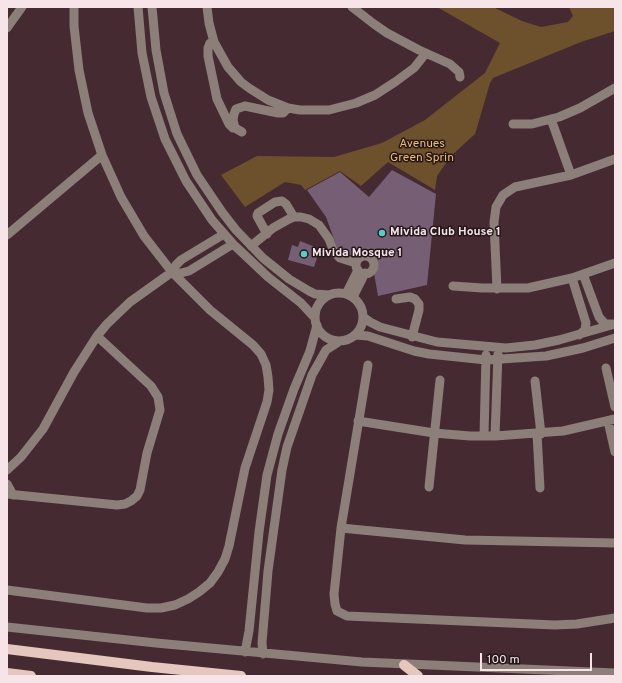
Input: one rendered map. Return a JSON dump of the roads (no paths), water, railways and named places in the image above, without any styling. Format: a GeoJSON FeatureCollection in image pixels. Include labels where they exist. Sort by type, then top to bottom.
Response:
{"type":"FeatureCollection","features":[{"type":"Feature","properties":{"kind":"main road"},"geometry":{"type":"LineString","coordinates":[[7,649],[152,667],[241,676]]}},
{"type":"Feature","properties":{"kind":"main road"},"geometry":{"type":"LineString","coordinates":[[404,665],[418,676]]}},
{"type":"Feature","properties":{"kind":"main road"},"geometry":{"type":"LineString","coordinates":[[7,673],[31,676]]}},
{"type":"Feature","properties":{"kind":"street"},"geometry":{"type":"LineString","coordinates":[[8,23],[22,7]]}},
{"type":"Feature","properties":{"kind":"street"},"geometry":{"type":"LineString","coordinates":[[7,590],[147,608],[161,608],[175,605],[188,600],[199,592],[210,583],[225,559],[229,546],[240,487],[250,450],[267,402],[269,390],[268,377],[263,360],[253,344],[210,310],[172,272],[158,255],[132,217],[110,176],[88,113],[81,84],[76,48],[74,7]]}},
{"type":"Feature","properties":{"kind":"street"},"geometry":{"type":"LineString","coordinates":[[138,7],[142,53],[151,97],[165,139],[198,201],[233,244],[268,277],[301,303],[316,322],[320,332],[333,340],[348,340],[360,330],[363,316],[361,306],[350,295],[340,293],[329,295],[315,294],[303,288],[276,268],[251,246],[222,212],[209,194],[190,162],[177,134],[159,72],[152,7]]}},
{"type":"Feature","properties":{"kind":"street"},"geometry":{"type":"LineString","coordinates":[[207,7],[208,22],[214,42],[228,66],[242,82],[268,100],[288,108],[300,110],[329,110],[356,103],[375,95],[395,82],[414,68],[426,53]]}},
{"type":"Feature","properties":{"kind":"street"},"geometry":{"type":"LineString","coordinates":[[352,7],[380,28],[405,43],[456,68],[460,72],[460,77]]}},
{"type":"Feature","properties":{"kind":"street"},"geometry":{"type":"LineString","coordinates":[[214,42],[210,43],[208,48],[208,56],[217,99],[231,127],[238,130],[233,120],[236,109],[245,106],[283,113],[288,108]]}},
{"type":"Feature","properties":{"kind":"street"},"geometry":{"type":"LineString","coordinates":[[513,124],[532,124],[551,119],[580,108],[615,88]]}},
{"type":"Feature","properties":{"kind":"street"},"geometry":{"type":"LineString","coordinates":[[551,119],[571,175]]}},
{"type":"Feature","properties":{"kind":"street"},"geometry":{"type":"LineString","coordinates":[[7,235],[102,155]]}},
{"type":"Feature","properties":{"kind":"street"},"geometry":{"type":"LineString","coordinates":[[497,289],[494,222],[495,213],[500,199],[508,191],[515,187],[571,175],[615,159]]}},
{"type":"Feature","properties":{"kind":"street"},"geometry":{"type":"LineString","coordinates":[[266,234],[257,216],[258,213],[275,202],[282,201],[286,204],[294,217]]}},
{"type":"Feature","properties":{"kind":"street"},"geometry":{"type":"LineString","coordinates":[[251,246],[266,234],[294,217],[309,219],[319,225],[340,258],[360,269],[350,295]]}},
{"type":"Feature","properties":{"kind":"street"},"geometry":{"type":"LineString","coordinates":[[7,470],[29,448],[44,429],[63,390],[97,336],[107,324],[130,302],[172,272],[176,265],[182,260],[224,234]]}},
{"type":"Feature","properties":{"kind":"street"},"geometry":{"type":"LineString","coordinates":[[172,272],[181,273],[189,271],[233,244]]}},
{"type":"Feature","properties":{"kind":"street"},"geometry":{"type":"LineString","coordinates":[[453,286],[497,289],[528,288],[572,278],[615,263]]}},
{"type":"Feature","properties":{"kind":"street"},"geometry":{"type":"LineString","coordinates":[[583,274],[599,317],[605,324],[615,324]]}},
{"type":"Feature","properties":{"kind":"street"},"geometry":{"type":"LineString","coordinates":[[572,278],[586,323],[585,330],[576,336]]}},
{"type":"Feature","properties":{"kind":"street"},"geometry":{"type":"LineString","coordinates":[[245,652],[249,631],[259,532],[267,475],[278,434],[294,389],[310,351],[316,322],[317,307],[324,298],[329,295]]}},
{"type":"Feature","properties":{"kind":"street"},"geometry":{"type":"LineString","coordinates":[[396,299],[410,297],[415,299],[418,304],[419,310],[412,337]]}},
{"type":"Feature","properties":{"kind":"street"},"geometry":{"type":"LineString","coordinates":[[363,316],[377,326],[412,337],[437,342],[498,348],[535,345],[576,336],[615,324]]}},
{"type":"Feature","properties":{"kind":"street"},"geometry":{"type":"LineString","coordinates":[[355,335],[368,336],[414,351],[429,354],[486,360],[546,356],[583,348],[615,338]]}},
{"type":"Feature","properties":{"kind":"street"},"geometry":{"type":"LineString","coordinates":[[7,484],[10,494],[117,505],[131,501],[137,496],[140,490],[147,453],[160,410],[158,397],[151,386],[97,336]]}},
{"type":"Feature","properties":{"kind":"street"},"geometry":{"type":"LineString","coordinates":[[263,654],[262,643],[268,571],[282,470],[288,447],[312,375],[326,350],[340,341]]}},
{"type":"Feature","properties":{"kind":"street"},"geometry":{"type":"LineString","coordinates":[[484,436],[486,347]]}},
{"type":"Feature","properties":{"kind":"street"},"geometry":{"type":"LineString","coordinates":[[495,436],[498,348]]}},
{"type":"Feature","properties":{"kind":"street"},"geometry":{"type":"LineString","coordinates":[[368,365],[341,528],[334,594],[337,611],[347,616],[555,625],[577,624],[615,618]]}},
{"type":"Feature","properties":{"kind":"street"},"geometry":{"type":"LineString","coordinates":[[606,368],[615,407]]}},
{"type":"Feature","properties":{"kind":"street"},"geometry":{"type":"LineString","coordinates":[[429,487],[440,380]]}},
{"type":"Feature","properties":{"kind":"street"},"geometry":{"type":"LineString","coordinates":[[534,382],[539,434],[540,488]]}},
{"type":"Feature","properties":{"kind":"street"},"geometry":{"type":"LineString","coordinates":[[358,421],[434,433],[495,436],[539,434],[563,431],[612,420],[615,452]]}},
{"type":"Feature","properties":{"kind":"street"},"geometry":{"type":"LineString","coordinates":[[341,528],[465,540],[615,543]]}},
{"type":"Feature","properties":{"kind":"street"},"geometry":{"type":"LineString","coordinates":[[7,627],[263,654],[404,665],[615,673]]}},
{"type":"Feature","properties":{"kind":"place","name":"Mivida Club House 1"},"geometry":{"type":"Point","coordinates":[382,233]}},
{"type":"Feature","properties":{"kind":"place","name":"Mivida Mosque 1"},"geometry":{"type":"Point","coordinates":[304,254]}},
{"type":"Feature","properties":{"kind":"park label","name":"Avenues Green Sprin"},"geometry":{"type":"Point","coordinates":[422,152]}}]}
